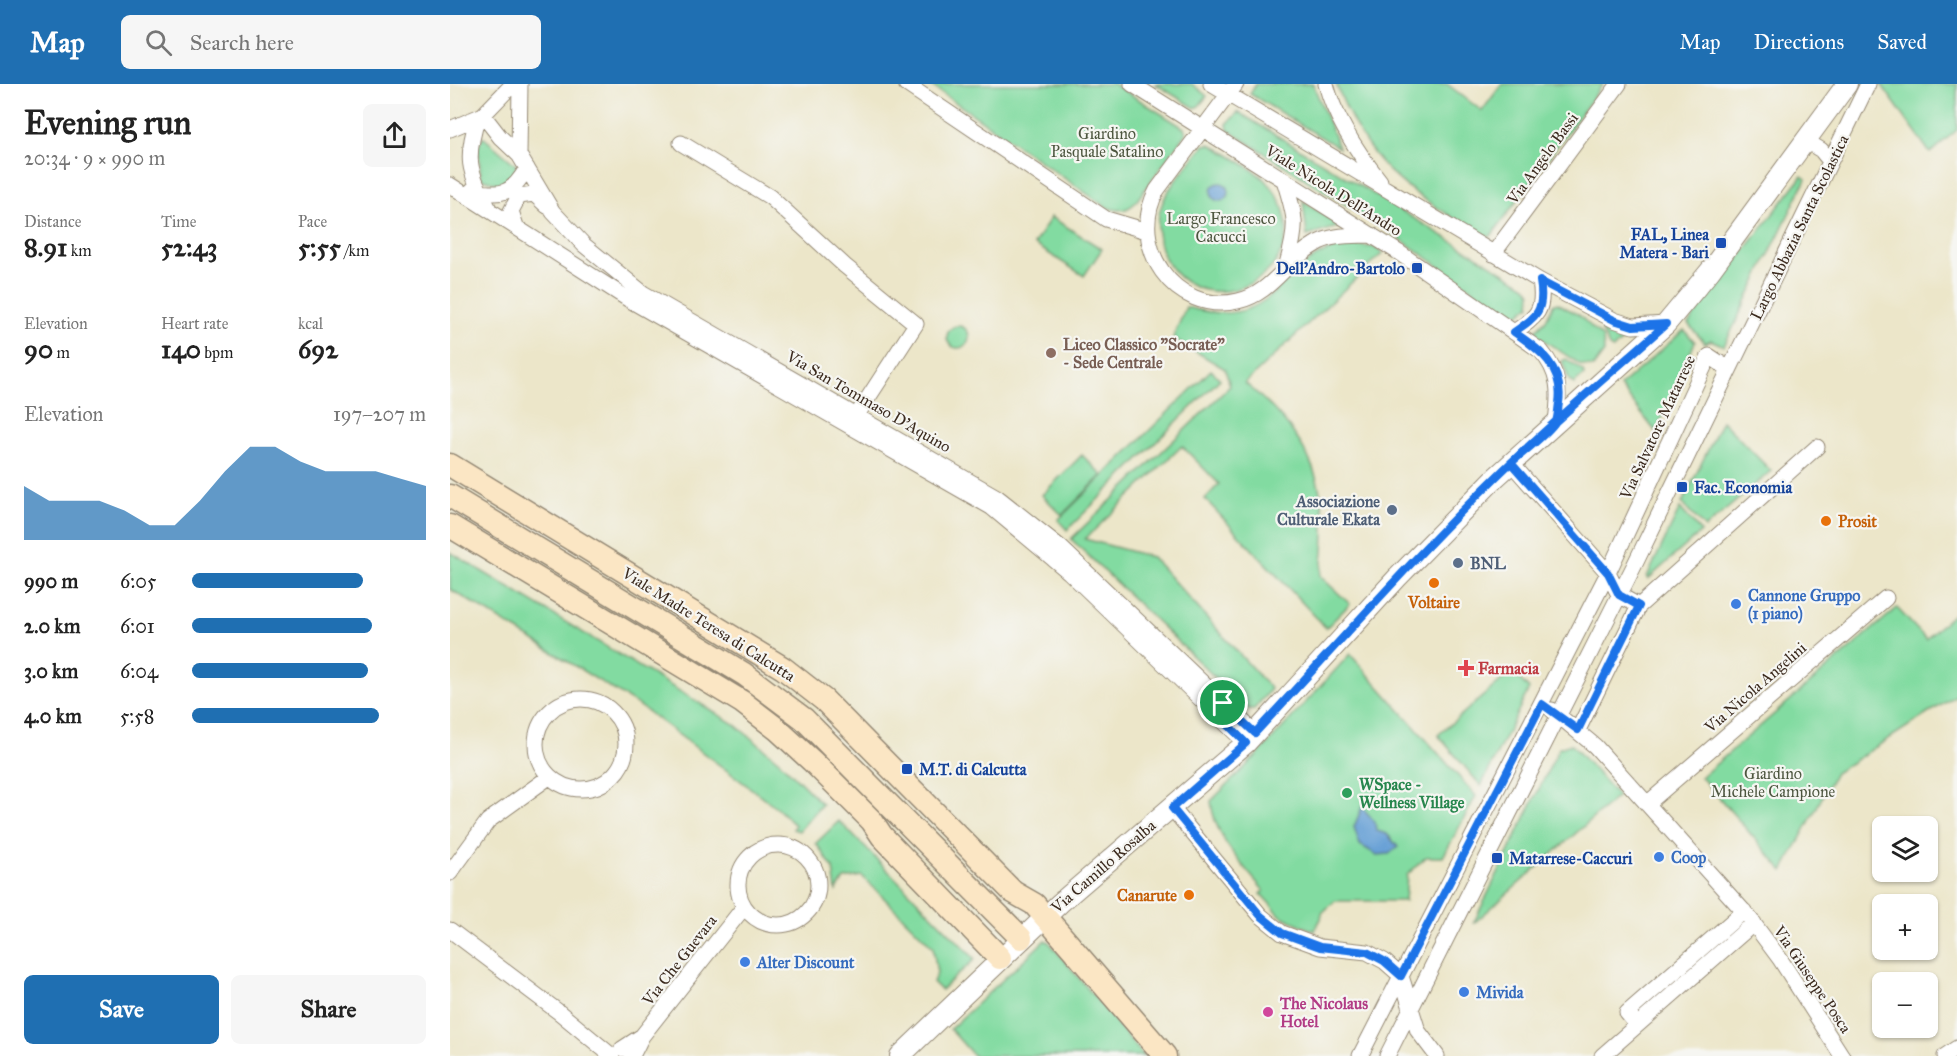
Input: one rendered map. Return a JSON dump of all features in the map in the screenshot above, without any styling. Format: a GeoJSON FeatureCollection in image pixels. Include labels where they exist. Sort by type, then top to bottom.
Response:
{"type":"FeatureCollection","features":[{"type":"Feature","properties":{"kind":"main road","name":"Viale Madre Teresa di Calcutta"},"geometry":{"type":"LineString","coordinates":[[450,465],[783,668],[824,700],[1013,892],[1034,904],[1165,1056]]}},
{"type":"Feature","properties":{"kind":"main road","name":"Viale Madre Teresa di Calcutta"},"geometry":{"type":"LineString","coordinates":[[450,496],[724,662],[787,704],[1021,938]]}},
{"type":"Feature","properties":{"kind":"main road"},"geometry":{"type":"LineString","coordinates":[[450,526],[741,702],[777,729],[872,821],[882,836],[1000,958]]}},
{"type":"Feature","properties":{"kind":"main road"},"geometry":{"type":"LineString","coordinates":[[882,836],[922,837]]}},
{"type":"Feature","properties":{"kind":"street"},"geometry":{"type":"LineString","coordinates":[[489,208],[472,171],[468,146],[481,116],[513,84]]}},
{"type":"Feature","properties":{"kind":"street","name":"Via San Tommaso D'Aquino"},"geometry":{"type":"LineString","coordinates":[[520,84],[518,126],[523,161],[553,212],[584,245],[643,293],[997,497],[1028,519],[1060,547],[1250,738]]}},
{"type":"Feature","properties":{"kind":"street"},"geometry":{"type":"LineString","coordinates":[[906,84],[1106,219],[1147,231]]}},
{"type":"Feature","properties":{"kind":"street","name":"Viale Nicola Dell'Andro"},"geometry":{"type":"LineString","coordinates":[[1132,84],[1372,235],[1541,351],[1552,364],[1558,379],[1559,399],[1556,421]]}},
{"type":"Feature","properties":{"kind":"street","name":"Viale Nicola Dell'Andro"},"geometry":{"type":"LineString","coordinates":[[1211,84],[1232,89],[1386,188],[1540,281],[1614,320],[1633,326],[1666,324]]}},
{"type":"Feature","properties":{"kind":"street"},"geometry":{"type":"LineString","coordinates":[[1326,84],[1361,157],[1386,188]]}},
{"type":"Feature","properties":{"kind":"street","name":"Via Angelo Bassi"},"geometry":{"type":"LineString","coordinates":[[1493,254],[1619,84]]}},
{"type":"Feature","properties":{"kind":"street","name":"Largo Abbazia Santa Scolastica"},"geometry":{"type":"LineString","coordinates":[[1666,324],[1710,271],[1847,84]]}},
{"type":"Feature","properties":{"kind":"street","name":"Largo Abbazia Santa Scolastica"},"geometry":{"type":"LineString","coordinates":[[1729,369],[1868,84]]}},
{"type":"Feature","properties":{"kind":"street"},"geometry":{"type":"LineString","coordinates":[[1232,89],[1153,197],[1147,231],[1150,250],[1165,277],[1193,297],[1209,302],[1238,301],[1255,295],[1276,279],[1287,264],[1315,244],[1333,237],[1372,235]]}},
{"type":"Feature","properties":{"kind":"street"},"geometry":{"type":"LineString","coordinates":[[450,129],[481,116]]}},
{"type":"Feature","properties":{"kind":"street"},"geometry":{"type":"LineString","coordinates":[[451,185],[480,192],[506,192],[518,184],[523,161],[481,116]]}},
{"type":"Feature","properties":{"kind":"street"},"geometry":{"type":"LineString","coordinates":[[1806,141],[1821,150],[1830,161]]}},
{"type":"Feature","properties":{"kind":"street"},"geometry":{"type":"LineString","coordinates":[[681,143],[770,197],[845,266],[916,324],[857,416]]}},
{"type":"Feature","properties":{"kind":"street"},"geometry":{"type":"LineString","coordinates":[[1284,180],[1296,219],[1295,237],[1287,264]]}},
{"type":"Feature","properties":{"kind":"street","name":"Via San Tommaso D'Aquino"},"geometry":{"type":"LineString","coordinates":[[451,185],[628,299],[991,507],[1069,572],[1219,708]]}},
{"type":"Feature","properties":{"kind":"street"},"geometry":{"type":"LineString","coordinates":[[516,226],[511,211],[519,196],[534,194],[553,212]]}},
{"type":"Feature","properties":{"kind":"street"},"geometry":{"type":"LineString","coordinates":[[1514,332],[1534,319],[1542,304],[1540,281]]}},
{"type":"Feature","properties":{"kind":"street","name":"Via Camillo Rosalba"},"geometry":{"type":"LineString","coordinates":[[900,1056],[1045,916],[1250,738],[1419,555],[1511,463],[1666,324]]}},
{"type":"Feature","properties":{"kind":"street","name":"Via Salvatore Matarrese"},"geometry":{"type":"LineString","coordinates":[[1360,1056],[1608,573],[1709,356],[1729,369]]}},
{"type":"Feature","properties":{"kind":"street"},"geometry":{"type":"LineString","coordinates":[[1388,1056],[1619,595],[1729,369]]}},
{"type":"Feature","properties":{"kind":"street"},"geometry":{"type":"LineString","coordinates":[[1578,730],[1639,606],[1817,447]]}},
{"type":"Feature","properties":{"kind":"street"},"geometry":{"type":"LineString","coordinates":[[1511,463],[1608,573],[1619,595],[1639,606]]}},
{"type":"Feature","properties":{"kind":"street","name":"Via Nicola Angelini"},"geometry":{"type":"LineString","coordinates":[[1647,804],[1886,598]]}},
{"type":"Feature","properties":{"kind":"street"},"geometry":{"type":"LineString","coordinates":[[575,699],[586,699],[609,708],[620,720],[626,745],[622,764],[607,781],[583,789],[567,787],[549,777],[535,750],[535,738],[545,715],[560,703],[575,699]]}},
{"type":"Feature","properties":{"kind":"street","name":"Via Giuseppe Posca"},"geometry":{"type":"LineString","coordinates":[[1542,704],[1578,730],[1744,911],[1780,959],[1842,1056]]}},
{"type":"Feature","properties":{"kind":"street"},"geometry":{"type":"LineString","coordinates":[[450,873],[488,821],[549,777]]}},
{"type":"Feature","properties":{"kind":"street"},"geometry":{"type":"LineString","coordinates":[[1172,808],[1267,921],[1282,933],[1306,943],[1367,952],[1384,961],[1401,976],[1419,1031],[1437,1056]]}},
{"type":"Feature","properties":{"kind":"street"},"geometry":{"type":"LineString","coordinates":[[781,846],[802,853],[811,863],[816,873],[818,891],[815,902],[798,920],[785,925],[768,924],[756,919],[744,907],[738,884],[741,871],[756,852],[781,846]]}},
{"type":"Feature","properties":{"kind":"street","name":"Via Che Guevara"},"geometry":{"type":"LineString","coordinates":[[621,1054],[642,1036],[744,907]]}},
{"type":"Feature","properties":{"kind":"street"},"geometry":{"type":"LineString","coordinates":[[1637,1025],[1627,1013],[1744,911]]}},
{"type":"Feature","properties":{"kind":"street"},"geometry":{"type":"LineString","coordinates":[[1602,1056],[1754,923]]}},
{"type":"Feature","properties":{"kind":"street"},"geometry":{"type":"LineString","coordinates":[[450,930],[593,1038],[621,1054]]}},
{"type":"Feature","properties":{"kind":"street"},"geometry":{"type":"LineString","coordinates":[[1945,1056],[1957,1048]]}},
{"type":"Feature","properties":{"kind":"green space","name":"Giardino Pasquale Satalino"},"geometry":{"type":"Polygon","coordinates":[[[929,84],[1114,84],[1184,128],[1186,133],[1135,203],[1125,209],[1114,209],[1106,207],[929,84]]]}},
{"type":"Feature","properties":{"kind":"green space"},"geometry":{"type":"Polygon","coordinates":[[[1155,84],[1192,84],[1207,96],[1195,108],[1155,84]]]}},
{"type":"Feature","properties":{"kind":"green space"},"geometry":{"type":"Polygon","coordinates":[[[1256,84],[1313,84],[1339,148],[1250,94],[1256,84]]]}},
{"type":"Feature","properties":{"kind":"green space"},"geometry":{"type":"Polygon","coordinates":[[[1336,84],[1447,84],[1482,111],[1502,84],[1603,84],[1491,236],[1485,237],[1434,206],[1394,176],[1363,138],[1336,84]]]}},
{"type":"Feature","properties":{"kind":"green space"},"geometry":{"type":"Polygon","coordinates":[[[1881,84],[1957,84],[1957,130],[1930,153],[1881,84]]]}},
{"type":"Feature","properties":{"kind":"green space"},"geometry":{"type":"Polygon","coordinates":[[[1238,112],[1526,286],[1531,293],[1530,305],[1518,315],[1505,312],[1400,239],[1228,130],[1227,124],[1238,112]]]}},
{"type":"Feature","properties":{"kind":"green space"},"geometry":{"type":"Polygon","coordinates":[[[483,137],[516,165],[515,174],[509,181],[498,184],[481,178],[478,147],[483,137]]]}},
{"type":"Feature","properties":{"kind":"green space","name":"Largo Francesco Cacucci"},"geometry":{"type":"Polygon","coordinates":[[[1210,144],[1245,165],[1269,184],[1280,201],[1286,227],[1282,250],[1270,269],[1252,283],[1230,290],[1207,290],[1185,281],[1167,262],[1158,234],[1158,218],[1166,196],[1204,145],[1210,144]]]}},
{"type":"Feature","properties":{"kind":"green space"},"geometry":{"type":"Polygon","coordinates":[[[1802,176],[1806,179],[1724,346],[1711,340],[1705,343],[1688,324],[1802,176]]]}},
{"type":"Feature","properties":{"kind":"green space"},"geometry":{"type":"Polygon","coordinates":[[[1303,201],[1341,226],[1307,236],[1303,201]]]}},
{"type":"Feature","properties":{"kind":"green space"},"geometry":{"type":"Polygon","coordinates":[[[1051,217],[1102,249],[1084,276],[1034,244],[1051,217]]]}},
{"type":"Feature","properties":{"kind":"green space"},"geometry":{"type":"Polygon","coordinates":[[[1346,245],[1373,247],[1383,253],[1245,383],[1287,424],[1313,468],[1324,517],[1324,545],[1320,576],[1350,604],[1326,628],[1205,499],[1219,484],[1182,446],[1085,539],[1152,557],[1271,689],[1254,709],[1248,709],[1071,539],[1230,386],[1225,369],[1173,338],[1186,307],[1217,313],[1241,311],[1260,303],[1304,265],[1322,253],[1346,245]]]}},
{"type":"Feature","properties":{"kind":"green space"},"geometry":{"type":"Polygon","coordinates":[[[1557,303],[1579,315],[1603,338],[1604,352],[1593,367],[1581,365],[1533,333],[1546,320],[1553,305],[1557,303]]]}},
{"type":"Feature","properties":{"kind":"green space"},"geometry":{"type":"Polygon","coordinates":[[[954,326],[962,326],[969,333],[969,341],[962,348],[954,348],[947,341],[947,333],[954,326]]]}},
{"type":"Feature","properties":{"kind":"green space"},"geometry":{"type":"Polygon","coordinates":[[[1604,327],[1624,339],[1613,349],[1609,347],[1602,330],[1604,327]]]}},
{"type":"Feature","properties":{"kind":"green space"},"geometry":{"type":"Polygon","coordinates":[[[1684,330],[1695,342],[1656,432],[1620,386],[1684,330]]]}},
{"type":"Feature","properties":{"kind":"green space"},"geometry":{"type":"Polygon","coordinates":[[[1566,359],[1583,371],[1584,375],[1574,384],[1569,380],[1562,361],[1566,359]]]}},
{"type":"Feature","properties":{"kind":"green space"},"geometry":{"type":"Polygon","coordinates":[[[1211,370],[1220,379],[1067,530],[1058,520],[1211,370]]]}},
{"type":"Feature","properties":{"kind":"green space"},"geometry":{"type":"Polygon","coordinates":[[[1722,421],[1771,471],[1705,528],[1682,503],[1722,421]]]}},
{"type":"Feature","properties":{"kind":"green space"},"geometry":{"type":"Polygon","coordinates":[[[1082,455],[1102,475],[1062,515],[1042,495],[1082,455]]]}},
{"type":"Feature","properties":{"kind":"green space"},"geometry":{"type":"Polygon","coordinates":[[[1680,508],[1701,532],[1648,579],[1647,577],[1680,508]]]}},
{"type":"Feature","properties":{"kind":"green space"},"geometry":{"type":"Polygon","coordinates":[[[450,552],[734,724],[779,761],[822,804],[799,831],[793,829],[795,825],[776,807],[640,706],[450,589],[450,552]]]}},
{"type":"Feature","properties":{"kind":"green space","name":"Giardino Michele Campione"},"geometry":{"type":"Polygon","coordinates":[[[1897,608],[1926,639],[1957,611],[1957,695],[1835,773],[1783,871],[1701,777],[1897,608]]]}},
{"type":"Feature","properties":{"kind":"green space","name":"WSpace - Wellness Village"},"geometry":{"type":"Polygon","coordinates":[[[1350,654],[1476,796],[1443,857],[1426,857],[1407,875],[1405,901],[1335,901],[1322,913],[1314,931],[1281,916],[1261,894],[1264,891],[1223,839],[1217,827],[1211,801],[1263,749],[1350,654]]]}},
{"type":"Feature","properties":{"kind":"green space"},"geometry":{"type":"Polygon","coordinates":[[[1512,671],[1529,689],[1481,786],[1438,735],[1512,671]]]}},
{"type":"Feature","properties":{"kind":"green space"},"geometry":{"type":"Polygon","coordinates":[[[1571,744],[1618,796],[1473,924],[1559,748],[1571,744]]]}},
{"type":"Feature","properties":{"kind":"green space"},"geometry":{"type":"Polygon","coordinates":[[[839,821],[975,959],[941,990],[933,982],[937,973],[933,947],[862,876],[844,879],[836,891],[833,868],[816,843],[839,821]]]}},
{"type":"Feature","properties":{"kind":"green space"},"geometry":{"type":"Polygon","coordinates":[[[1044,941],[1048,941],[1144,1056],[974,1056],[950,1029],[1044,941]]]}},
{"type":"Feature","properties":{"kind":"water"},"geometry":{"type":"Polygon","coordinates":[[[1216,183],[1224,183],[1229,188],[1227,199],[1216,201],[1211,196],[1211,188],[1216,183]]]}},
{"type":"Feature","properties":{"kind":"water"},"geometry":{"type":"Polygon","coordinates":[[[1362,807],[1375,822],[1377,831],[1387,834],[1398,847],[1389,854],[1377,855],[1360,845],[1354,827],[1362,807]]]}},
{"type":"Feature","properties":{"kind":"place","name":"FAL, Linea Matera - Bari"},"geometry":{"type":"Point","coordinates":[1721,243]}},
{"type":"Feature","properties":{"kind":"place","name":"Dell'Andro-Bartolo"},"geometry":{"type":"Point","coordinates":[1417,268]}},
{"type":"Feature","properties":{"kind":"place","name":"Liceo Classico \"Socrate\" - Sede Centrale"},"geometry":{"type":"Point","coordinates":[1051,353]}},
{"type":"Feature","properties":{"kind":"place","name":"Fac. Economia"},"geometry":{"type":"Point","coordinates":[1682,487]}},
{"type":"Feature","properties":{"kind":"place","name":"Associazione Culturale Ekata"},"geometry":{"type":"Point","coordinates":[1392,510]}},
{"type":"Feature","properties":{"kind":"place","name":"Prosit"},"geometry":{"type":"Point","coordinates":[1826,521]}},
{"type":"Feature","properties":{"kind":"place","name":"BNL"},"geometry":{"type":"Point","coordinates":[1458,563]}},
{"type":"Feature","properties":{"kind":"place","name":"Voltaire"},"geometry":{"type":"Point","coordinates":[1434,583]}},
{"type":"Feature","properties":{"kind":"place","name":"Cannone Gruppo (1 piano)"},"geometry":{"type":"Point","coordinates":[1736,604]}},
{"type":"Feature","properties":{"kind":"place","name":"Farmacia"},"geometry":{"type":"Point","coordinates":[1466,668]}},
{"type":"Feature","properties":{"kind":"place","name":"M.T. di Calcutta"},"geometry":{"type":"Point","coordinates":[907,769]}},
{"type":"Feature","properties":{"kind":"place","name":"WSpace - Wellness Village"},"geometry":{"type":"Point","coordinates":[1347,793]}},
{"type":"Feature","properties":{"kind":"place","name":"Coop"},"geometry":{"type":"Point","coordinates":[1659,857]}},
{"type":"Feature","properties":{"kind":"place","name":"Matarrese-Caccuri"},"geometry":{"type":"Point","coordinates":[1497,858]}},
{"type":"Feature","properties":{"kind":"place","name":"Canarute"},"geometry":{"type":"Point","coordinates":[1189,895]}},
{"type":"Feature","properties":{"kind":"place","name":"Alter Discount"},"geometry":{"type":"Point","coordinates":[745,962]}},
{"type":"Feature","properties":{"kind":"place","name":"Mivida"},"geometry":{"type":"Point","coordinates":[1464,992]}},
{"type":"Feature","properties":{"kind":"place","name":"The Nicolaus Hotel"},"geometry":{"type":"Point","coordinates":[1268,1012]}},
{"type":"Feature","properties":{"kind":"route"},"geometry":{"type":"LineString","coordinates":[[1223,703],[1215,712],[1246,743],[1172,808],[1260,915],[1282,933],[1320,947],[1367,952],[1384,961],[1401,976],[1542,704],[1578,730],[1639,606],[1619,595],[1608,573],[1511,463],[1556,421],[1559,399],[1558,379],[1552,364],[1541,351],[1514,332],[1534,319],[1542,304],[1540,281],[1614,320],[1633,326],[1666,324],[1556,421],[1496,477],[1397,578],[1255,733],[1223,703]]}}]}
